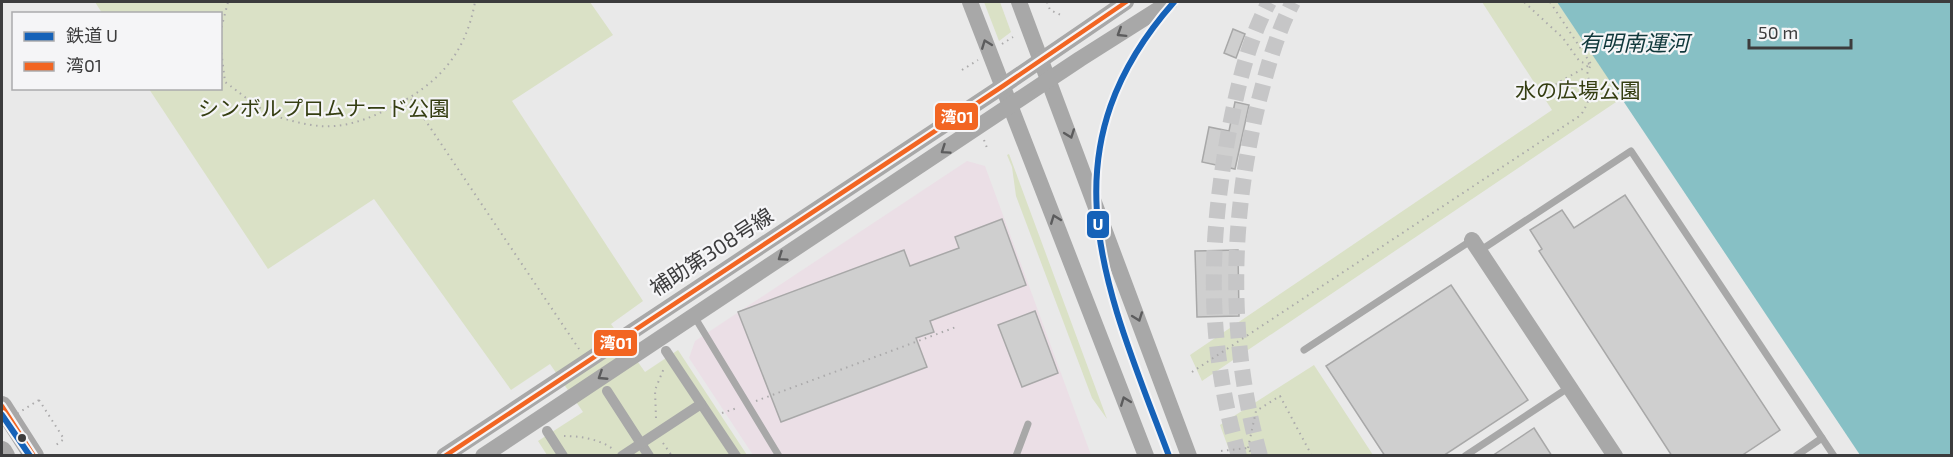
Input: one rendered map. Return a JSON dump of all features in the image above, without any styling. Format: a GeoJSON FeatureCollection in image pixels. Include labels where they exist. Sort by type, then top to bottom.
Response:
{"type":"FeatureCollection","features":[{"type":"Feature","properties":{"kind":"main road"},"geometry":{"type":"LineString","coordinates":[[2,406],[34,456]]}},
{"type":"Feature","properties":{"kind":"main road"},"geometry":{"type":"LineString","coordinates":[[2,451],[4,456]]}},
{"type":"Feature","properties":{"kind":"street"},"geometry":{"type":"LineString","coordinates":[[970,2],[1146,456]]}},
{"type":"Feature","properties":{"kind":"street"},"geometry":{"type":"LineString","coordinates":[[1019,2],[1189,456]]}},
{"type":"Feature","properties":{"kind":"street","name":"補助第308号線"},"geometry":{"type":"LineString","coordinates":[[444,456],[1126,2]]}},
{"type":"Feature","properties":{"kind":"street","name":"補助第308号線"},"geometry":{"type":"LineString","coordinates":[[483,456],[1170,2]]}},
{"type":"Feature","properties":{"kind":"street"},"geometry":{"type":"LineString","coordinates":[[1476,245],[1615,456]]}},
{"type":"Feature","properties":{"kind":"street"},"geometry":{"type":"LineString","coordinates":[[668,356],[736,456]]}},
{"type":"Feature","properties":{"kind":"street"},"geometry":{"type":"LineString","coordinates":[[607,391],[649,456]]}},
{"type":"Feature","properties":{"kind":"street"},"geometry":{"type":"LineString","coordinates":[[622,455],[701,404]]}},
{"type":"Feature","properties":{"kind":"street"},"geometry":{"type":"LineString","coordinates":[[550,436],[563,456]]}},
{"type":"Feature","properties":{"kind":"lane"},"geometry":{"type":"LineString","coordinates":[[1304,350],[1631,151],[1834,456]]}},
{"type":"Feature","properties":{"kind":"lane"},"geometry":{"type":"LineString","coordinates":[[694,316],[779,456]]}},
{"type":"Feature","properties":{"kind":"lane"},"geometry":{"type":"LineString","coordinates":[[1465,456],[1569,387]]}},
{"type":"Feature","properties":{"kind":"lane"},"geometry":{"type":"LineString","coordinates":[[1796,456],[1822,438]]}},
{"type":"Feature","properties":{"kind":"path"},"geometry":{"type":"LineString","coordinates":[[222,25],[228,2]]}},
{"type":"Feature","properties":{"kind":"path"},"geometry":{"type":"LineString","coordinates":[[222,57],[225,82],[272,115],[320,126],[363,121],[411,99],[431,84],[457,53],[473,12],[474,2]]}},
{"type":"Feature","properties":{"kind":"path"},"geometry":{"type":"LineString","coordinates":[[1047,2],[1050,10],[1063,16]]}},
{"type":"Feature","properties":{"kind":"path"},"geometry":{"type":"LineString","coordinates":[[1524,2],[1563,38],[1580,62],[1591,64]]}},
{"type":"Feature","properties":{"kind":"path"},"geometry":{"type":"LineString","coordinates":[[1550,2],[1591,64]]}},
{"type":"Feature","properties":{"kind":"path"},"geometry":{"type":"LineString","coordinates":[[999,46],[1013,37]]}},
{"type":"Feature","properties":{"kind":"path"},"geometry":{"type":"LineString","coordinates":[[962,70],[978,60]]}},
{"type":"Feature","properties":{"kind":"path"},"geometry":{"type":"LineString","coordinates":[[1556,84],[1591,64]]}},
{"type":"Feature","properties":{"kind":"path"},"geometry":{"type":"LineString","coordinates":[[1192,372],[1581,115],[1590,101],[1592,87],[1587,74],[1591,64]]}},
{"type":"Feature","properties":{"kind":"path"},"geometry":{"type":"LineString","coordinates":[[411,99],[579,349]]}},
{"type":"Feature","properties":{"kind":"path"},"geometry":{"type":"LineString","coordinates":[[984,139],[987,148]]}},
{"type":"Feature","properties":{"kind":"path"},"geometry":{"type":"LineString","coordinates":[[710,418],[956,327]]}},
{"type":"Feature","properties":{"kind":"path"},"geometry":{"type":"LineString","coordinates":[[668,356],[655,390],[658,431],[672,456]]}},
{"type":"Feature","properties":{"kind":"path"},"geometry":{"type":"LineString","coordinates":[[1253,456],[1248,448],[1256,411],[1280,396],[1312,456]]}},
{"type":"Feature","properties":{"kind":"path"},"geometry":{"type":"LineString","coordinates":[[2,423],[39,400],[64,439],[56,445]]}},
{"type":"Feature","properties":{"kind":"path"},"geometry":{"type":"LineString","coordinates":[[550,436],[575,436],[593,440],[607,444],[622,455]]}},
{"type":"Feature","properties":{"kind":"path"},"geometry":{"type":"LineString","coordinates":[[1221,451],[1248,448]]}},
{"type":"Feature","properties":{"kind":"shaded area"},"geometry":{"type":"Polygon","coordinates":[[[967,161],[985,166],[1091,455],[753,455],[689,358],[695,341],[967,161]]]}},
{"type":"Feature","properties":{"kind":"green space","name":"シンボルプロムナード公園"},"geometry":{"type":"Polygon","coordinates":[[[95,2],[590,2],[613,35],[512,101],[643,301],[611,324],[645,372],[678,350],[747,455],[547,455],[538,441],[583,412],[550,364],[511,390],[374,199],[268,269],[150,90],[222,90],[222,12],[101,12],[95,2]]]}},
{"type":"Feature","properties":{"kind":"green space"},"geometry":{"type":"Polygon","coordinates":[[[984,2],[1000,2],[1011,32],[999,41],[984,2]]]}},
{"type":"Feature","properties":{"kind":"green space","name":"水の広場公園"},"geometry":{"type":"Polygon","coordinates":[[[1482,2],[1557,2],[1622,98],[1202,381],[1190,355],[1552,110],[1482,2]]]}},
{"type":"Feature","properties":{"kind":"green space"},"geometry":{"type":"Polygon","coordinates":[[[1009,154],[1107,419],[1092,398],[1016,196],[1012,167],[1007,155],[1009,154]]]}},
{"type":"Feature","properties":{"kind":"green space"},"geometry":{"type":"Polygon","coordinates":[[[1314,365],[1373,455],[1231,455],[1220,425],[1314,365]]]}},
{"type":"Feature","properties":{"kind":"water","name":"有明南運河"},"geometry":{"type":"Polygon","coordinates":[[[1557,2],[1951,2],[1951,455],[1860,455],[1557,2]]]}},
{"type":"Feature","properties":{"kind":"building"},"geometry":{"type":"Polygon","coordinates":[[[1233,29],[1245,34],[1236,58],[1224,53],[1233,29]]]}},
{"type":"Feature","properties":{"kind":"building"},"geometry":{"type":"Polygon","coordinates":[[[1235,102],[1249,105],[1235,169],[1202,162],[1209,127],[1229,131],[1235,102]]]}},
{"type":"Feature","properties":{"kind":"building"},"geometry":{"type":"Polygon","coordinates":[[[1625,195],[1780,430],[1741,456],[1672,456],[1539,251],[1542,249],[1530,230],[1562,210],[1574,228],[1625,195]]]}},
{"type":"Feature","properties":{"kind":"building"},"geometry":{"type":"Polygon","coordinates":[[[1002,219],[1026,285],[930,321],[934,332],[916,338],[927,367],[781,422],[738,312],[904,250],[910,266],[959,248],[955,237],[1002,219]]]}},
{"type":"Feature","properties":{"kind":"building"},"geometry":{"type":"Polygon","coordinates":[[[1238,250],[1239,316],[1197,317],[1195,251],[1238,250]]]}},
{"type":"Feature","properties":{"kind":"building"},"geometry":{"type":"Polygon","coordinates":[[[1451,285],[1528,400],[1443,456],[1385,456],[1326,366],[1451,285]]]}},
{"type":"Feature","properties":{"kind":"building"},"geometry":{"type":"Polygon","coordinates":[[[1035,311],[1058,373],[1022,387],[998,325],[1035,311]]]}},
{"type":"Feature","properties":{"kind":"building"},"geometry":{"type":"Polygon","coordinates":[[[1534,428],[1552,456],[1492,456],[1534,428]]]}},
{"type":"Feature","properties":{"kind":"tunnel"},"geometry":{"type":"LineString","coordinates":[[1239,456],[1221,375],[1216,336],[1214,258],[1221,178],[1239,84],[1249,50],[1269,2]]}},
{"type":"Feature","properties":{"kind":"tunnel"},"geometry":{"type":"LineString","coordinates":[[1260,456],[1249,412],[1242,367],[1236,278],[1238,233],[1249,144],[1259,100],[1269,62],[1293,2]]}},
{"type":"Feature","properties":{"kind":"rail line","name":"U"},"geometry":{"type":"LineString","coordinates":[[1169,456],[1125,337],[1108,280],[1098,224],[1097,169],[1108,114],[1133,58],[1174,2]]}},
{"type":"Feature","properties":{"kind":"rail line","name":"U"},"geometry":{"type":"LineString","coordinates":[[2,415],[30,456]]}},
{"type":"Feature","properties":{"kind":"transit line","name":"湾01"},"geometry":{"type":"LineString","coordinates":[[445,456],[1126,2]]}},
{"type":"Feature","properties":{"kind":"transit line","name":"湾01"},"geometry":{"type":"LineString","coordinates":[[2,406],[34,456]]}}]}
